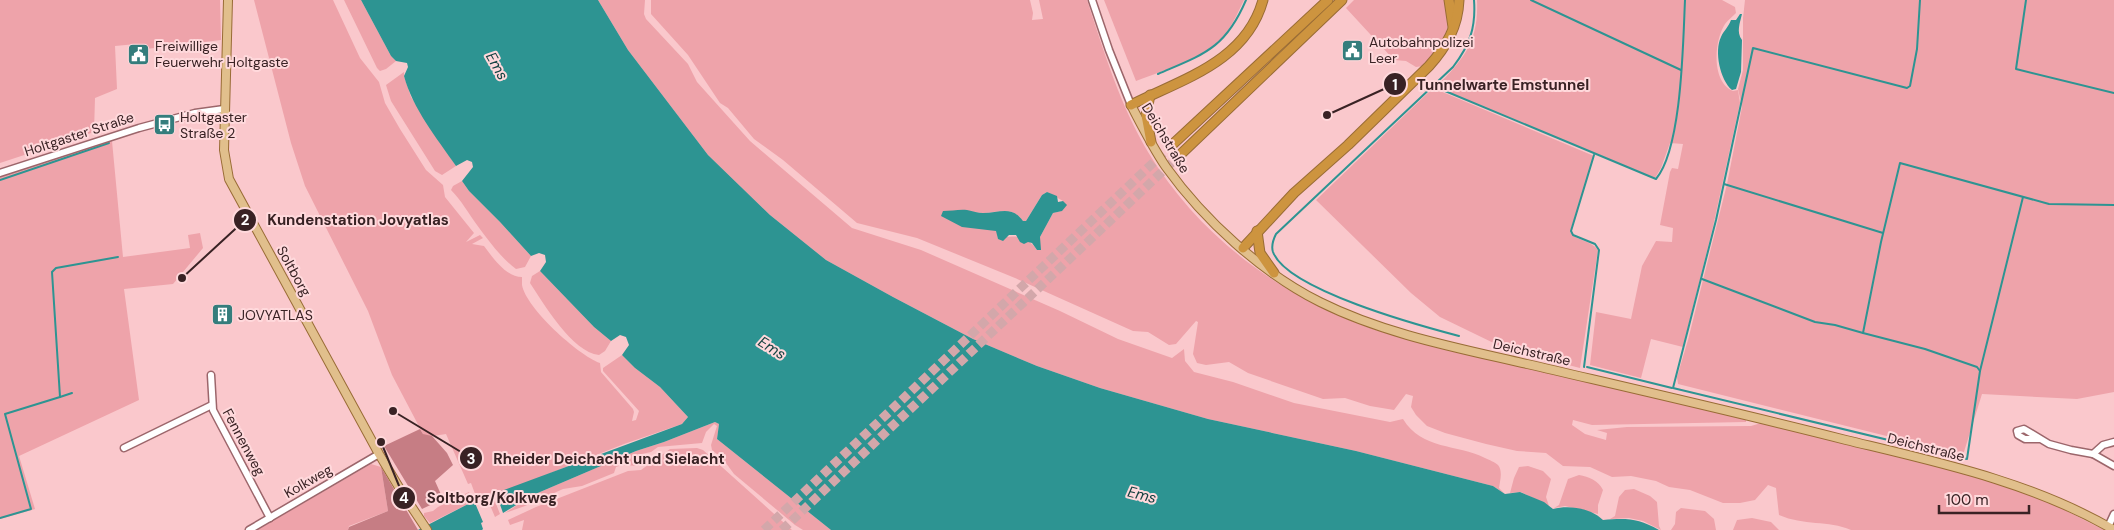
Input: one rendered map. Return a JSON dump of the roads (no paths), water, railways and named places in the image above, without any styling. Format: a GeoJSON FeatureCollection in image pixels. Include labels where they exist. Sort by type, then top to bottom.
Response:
{"type":"FeatureCollection","features":[{"type":"Feature","properties":{"kind":"highway"},"geometry":{"type":"LineString","coordinates":[[1131,104],[1204,70],[1227,55],[1250,30],[1262,0]]}},
{"type":"Feature","properties":{"kind":"highway"},"geometry":{"type":"LineString","coordinates":[[1173,144],[1321,4],[1328,0]]}},
{"type":"Feature","properties":{"kind":"highway"},"geometry":{"type":"LineString","coordinates":[[1182,153],[1342,0]]}},
{"type":"Feature","properties":{"kind":"highway"},"geometry":{"type":"LineString","coordinates":[[1448,0],[1453,18],[1451,37]]}},
{"type":"Feature","properties":{"kind":"highway"},"geometry":{"type":"LineString","coordinates":[[1242,248],[1294,193],[1407,89],[1441,53],[1451,37],[1458,16],[1459,0]]}},
{"type":"Feature","properties":{"kind":"highway"},"geometry":{"type":"LineString","coordinates":[[1150,95],[1146,116],[1151,142]]}},
{"type":"Feature","properties":{"kind":"highway"},"geometry":{"type":"LineString","coordinates":[[1257,231],[1260,253],[1274,273]]}},
{"type":"Feature","properties":{"kind":"main road","name":"Soltborg"},"geometry":{"type":"LineString","coordinates":[[228,0],[224,160],[230,178],[379,454],[428,530]]}},
{"type":"Feature","properties":{"kind":"main road","name":"Deichstraße"},"geometry":{"type":"LineString","coordinates":[[1131,104],[1164,165],[1185,192],[1242,248],[1274,273],[1320,302],[1380,325],[1467,350],[1756,417],[1955,467],[1998,480],[2051,500],[2111,528]]}},
{"type":"Feature","properties":{"kind":"street","name":"Deichstraße"},"geometry":{"type":"LineString","coordinates":[[1092,0],[1108,50],[1131,104]]}},
{"type":"Feature","properties":{"kind":"street","name":"Holtgaster Straße"},"geometry":{"type":"LineString","coordinates":[[0,173],[139,128],[195,113],[224,113]]}},
{"type":"Feature","properties":{"kind":"street","name":"Fennenweg"},"geometry":{"type":"LineString","coordinates":[[211,375],[212,405],[270,518]]}},
{"type":"Feature","properties":{"kind":"street","name":"Fennenweg"},"geometry":{"type":"LineString","coordinates":[[124,448],[207,405],[212,405]]}},
{"type":"Feature","properties":{"kind":"street"},"geometry":{"type":"LineString","coordinates":[[2040,439],[2071,450],[2093,454],[2114,466]]}},
{"type":"Feature","properties":{"kind":"street"},"geometry":{"type":"LineString","coordinates":[[2093,454],[2103,445],[2114,442]]}},
{"type":"Feature","properties":{"kind":"street","name":"Kolkweg"},"geometry":{"type":"LineString","coordinates":[[249,530],[379,454]]}},
{"type":"Feature","properties":{"kind":"street"},"geometry":{"type":"LineString","coordinates":[[2111,528],[2114,514]]}},
{"type":"Feature","properties":{"kind":"water","name":"Ems"},"geometry":{"type":"Polygon","coordinates":[[[361,0],[598,0],[628,50],[708,155],[770,215],[826,260],[973,339],[1037,366],[1100,388],[1208,419],[1356,451],[1493,486],[1505,494],[1520,492],[1544,502],[1553,509],[1566,507],[1580,508],[1603,520],[1632,520],[1645,523],[1659,530],[831,530],[717,439],[719,424],[715,422],[636,451],[533,495],[503,513],[496,493],[682,424],[688,417],[660,387],[635,368],[622,355],[629,345],[626,337],[620,335],[611,341],[594,327],[540,271],[546,262],[545,255],[539,253],[531,256],[469,191],[462,181],[473,167],[472,162],[467,160],[456,166],[433,133],[419,111],[408,88],[404,76],[408,67],[407,63],[396,61],[391,56],[361,0]]]}},
{"type":"Feature","properties":{"kind":"water"},"geometry":{"type":"Polygon","coordinates":[[[1742,14],[1739,31],[1742,40],[1741,72],[1736,89],[1732,90],[1721,73],[1718,50],[1721,37],[1731,20],[1736,20],[1742,14]]]}},
{"type":"Feature","properties":{"kind":"water"},"geometry":{"type":"Polygon","coordinates":[[[1047,192],[1057,196],[1058,202],[1063,201],[1067,205],[1062,211],[1053,213],[1040,237],[1041,250],[1037,250],[1032,243],[1024,244],[1020,242],[1016,235],[1009,235],[1003,241],[998,239],[996,231],[962,227],[941,216],[943,211],[964,210],[983,213],[1010,211],[1019,216],[1023,221],[1026,221],[1042,195],[1047,192]]]}},
{"type":"Feature","properties":{"kind":"water"},"geometry":{"type":"Polygon","coordinates":[[[472,502],[475,503],[483,522],[481,523],[482,530],[418,530],[472,502]]]}},
{"type":"Feature","properties":{"kind":"waterway"},"geometry":{"type":"LineString","coordinates":[[1158,74],[1201,55],[1221,40],[1230,29],[1246,0]]}},
{"type":"Feature","properties":{"kind":"waterway"},"geometry":{"type":"LineString","coordinates":[[1459,336],[1387,315],[1328,293],[1303,280],[1283,266],[1273,252],[1272,245],[1276,234],[1453,67],[1464,51],[1471,35],[1474,19],[1474,0]]}},
{"type":"Feature","properties":{"kind":"waterway"},"geometry":{"type":"LineString","coordinates":[[1531,0],[1681,70]]}},
{"type":"Feature","properties":{"kind":"waterway"},"geometry":{"type":"LineString","coordinates":[[1433,86],[1656,179],[1665,164],[1676,120],[1680,94],[1685,0]]}},
{"type":"Feature","properties":{"kind":"waterway"},"geometry":{"type":"LineString","coordinates":[[1920,0],[1917,49],[1910,86],[1907,88],[1753,48],[1716,220],[1673,388],[1967,459],[1980,371],[1977,367],[1925,349],[1863,333],[1881,242],[1900,163],[2049,204],[2114,205]]}},
{"type":"Feature","properties":{"kind":"waterway"},"geometry":{"type":"LineString","coordinates":[[2026,0],[2016,69],[2114,93]]}},
{"type":"Feature","properties":{"kind":"waterway"},"geometry":{"type":"LineString","coordinates":[[0,180],[109,143]]}},
{"type":"Feature","properties":{"kind":"waterway"},"geometry":{"type":"LineString","coordinates":[[1584,367],[1599,250],[1595,244],[1573,235],[1571,231],[1594,155]]}},
{"type":"Feature","properties":{"kind":"waterway"},"geometry":{"type":"LineString","coordinates":[[1724,184],[1883,233]]}},
{"type":"Feature","properties":{"kind":"waterway"},"geometry":{"type":"LineString","coordinates":[[1980,371],[2023,197]]}},
{"type":"Feature","properties":{"kind":"waterway"},"geometry":{"type":"LineString","coordinates":[[0,518],[31,509],[5,414],[60,397],[52,272],[56,268],[118,257]]}},
{"type":"Feature","properties":{"kind":"waterway"},"geometry":{"type":"LineString","coordinates":[[1702,279],[1815,322],[1835,325],[1863,333]]}},
{"type":"Feature","properties":{"kind":"waterway"},"geometry":{"type":"LineString","coordinates":[[1587,367],[1672,388]]}},
{"type":"Feature","properties":{"kind":"waterway"},"geometry":{"type":"LineString","coordinates":[[60,397],[72,393]]}},
{"type":"Feature","properties":{"kind":"tunnel"},"geometry":{"type":"LineString","coordinates":[[764,530],[1173,144]]}},
{"type":"Feature","properties":{"kind":"tunnel"},"geometry":{"type":"LineString","coordinates":[[782,530],[1182,153]]}},
{"type":"Feature","properties":{"kind":"place","name":"Autobahnpolizei Leer"},"geometry":{"type":"Point","coordinates":[1353,50]}},
{"type":"Feature","properties":{"kind":"place","name":"Freiwillige Feuerwehr Holtgaste"},"geometry":{"type":"Point","coordinates":[139,54]}},
{"type":"Feature","properties":{"kind":"place","name":"Tunnelwarte Emstunnel"},"geometry":{"type":"Point","coordinates":[1327,115]}},
{"type":"Feature","properties":{"kind":"place","name":"Holtgaster Straße 2"},"geometry":{"type":"Point","coordinates":[164,125]}},
{"type":"Feature","properties":{"kind":"place","name":"Kundenstation Jovyatlas"},"geometry":{"type":"Point","coordinates":[182,278]}},
{"type":"Feature","properties":{"kind":"place","name":"JOVYATLAS"},"geometry":{"type":"Point","coordinates":[222,315]}},
{"type":"Feature","properties":{"kind":"place","name":"Rheider Deichacht und Sielacht"},"geometry":{"type":"Point","coordinates":[393,411]}},
{"type":"Feature","properties":{"kind":"place","name":"Soltborg/Kolkweg"},"geometry":{"type":"Point","coordinates":[381,442]}}]}
